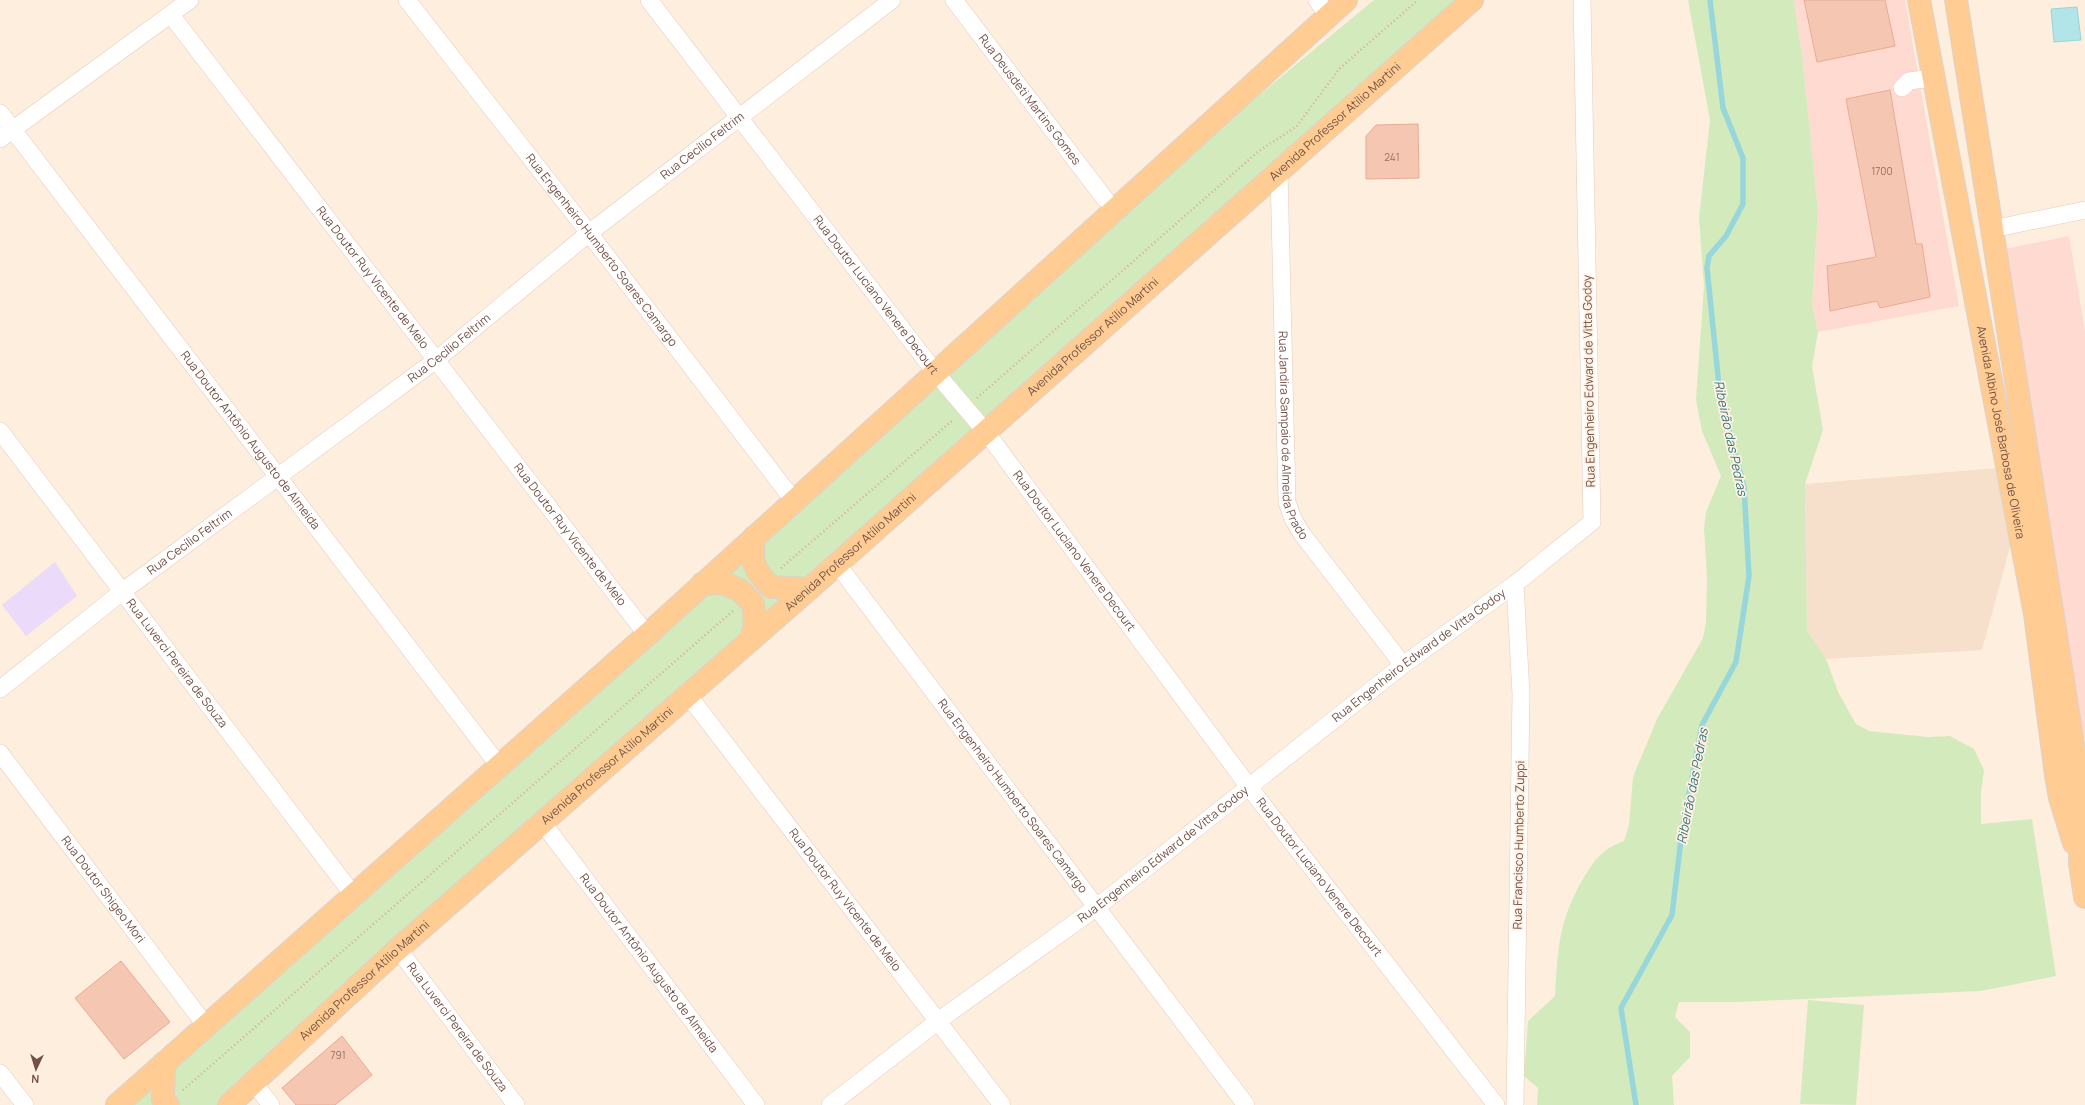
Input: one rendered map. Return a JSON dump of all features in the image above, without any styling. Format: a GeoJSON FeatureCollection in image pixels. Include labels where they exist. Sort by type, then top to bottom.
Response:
{"type":"FeatureCollection","features":[{"type":"Feature","properties":{"kind":"main road"},"geometry":{"type":"LineString","coordinates":[[118,1105],[648,635],[935,372],[1322,8],[1346,0]]}},
{"type":"Feature","properties":{"kind":"main road","name":"Avenida Professor Atílio Martini"},"geometry":{"type":"LineString","coordinates":[[229,1105],[398,949],[809,589],[1472,0]]}},
{"type":"Feature","properties":{"kind":"main road","name":"Avenida Albino José Barbosa de Oliveira"},"geometry":{"type":"LineString","coordinates":[[1919,0],[2035,614],[2060,798],[2080,864],[2085,897]]}},
{"type":"Feature","properties":{"kind":"main road","name":"Avenida Albino José Barbosa de Oliveira"},"geometry":{"type":"LineString","coordinates":[[1961,1],[1992,230],[2079,747],[2081,773],[2080,864]]}},
{"type":"Feature","properties":{"kind":"main road"},"geometry":{"type":"LineString","coordinates":[[754,537],[752,557],[760,575],[771,587],[809,589]]}},
{"type":"Feature","properties":{"kind":"main road"},"geometry":{"type":"LineString","coordinates":[[702,584],[722,583],[740,590],[754,604],[755,620],[752,639]]}},
{"type":"Feature","properties":{"kind":"main road"},"geometry":{"type":"LineString","coordinates":[[164,1063],[163,1099],[168,1104]]}},
{"type":"Feature","properties":{"kind":"street"},"geometry":{"type":"LineString","coordinates":[[6,134],[190,0]]}},
{"type":"Feature","properties":{"kind":"street","name":"Rua Engenheiro Humberto Soares Camargo"},"geometry":{"type":"LineString","coordinates":[[407,0],[589,233],[794,501]]}},
{"type":"Feature","properties":{"kind":"street","name":"Rua Doutor Luciano Venere Decourt"},"geometry":{"type":"LineString","coordinates":[[649,0],[935,372],[986,432],[1249,787],[1496,1105]]}},
{"type":"Feature","properties":{"kind":"street","name":"Rua Cecílio Feltrim"},"geometry":{"type":"LineString","coordinates":[[0,689],[123,591],[278,475],[436,360],[589,233],[892,0]]}},
{"type":"Feature","properties":{"kind":"street","name":"Rua Deusdeti Martins Gomes"},"geometry":{"type":"LineString","coordinates":[[954,0],[1106,199]]}},
{"type":"Feature","properties":{"kind":"street","name":"Rua Engenheiro Edward de Vitta Godoy"},"geometry":{"type":"LineString","coordinates":[[830,1105],[938,1022],[1097,907],[1402,665],[1515,584],[1592,522],[1582,0]]}},
{"type":"Feature","properties":{"kind":"street","name":"Rua Doutor Ruy Vicente de Melo"},"geometry":{"type":"LineString","coordinates":[[171,15],[648,635]]}},
{"type":"Feature","properties":{"kind":"street"},"geometry":{"type":"LineString","coordinates":[[1901,84],[1933,78]]}},
{"type":"Feature","properties":{"kind":"street","name":"Rua Doutor Antônio Augusto de Almeida"},"geometry":{"type":"LineString","coordinates":[[0,113],[6,134],[278,475],[500,767]]}},
{"type":"Feature","properties":{"kind":"street","name":"Rua Jandira Sampaio de Almeida Prado"},"geometry":{"type":"LineString","coordinates":[[1279,172],[1288,502],[1293,519],[1302,534],[1402,665]]}},
{"type":"Feature","properties":{"kind":"street"},"geometry":{"type":"LineString","coordinates":[[1992,230],[2085,210]]}},
{"type":"Feature","properties":{"kind":"street","name":"Rua Luverci Pereira de Souza"},"geometry":{"type":"LineString","coordinates":[[0,431],[354,896]]}},
{"type":"Feature","properties":{"kind":"street","name":"Rua Engenheiro Humberto Soares Camargo"},"geometry":{"type":"LineString","coordinates":[[837,564],[1246,1105]]}},
{"type":"Feature","properties":{"kind":"street","name":"Rua Francisco Humberto Zuppi"},"geometry":{"type":"LineString","coordinates":[[1515,584],[1522,694],[1516,1105]]}},
{"type":"Feature","properties":{"kind":"street","name":"Rua Doutor Ruy Vicente de Melo"},"geometry":{"type":"LineString","coordinates":[[688,695],[1002,1105]]}},
{"type":"Feature","properties":{"kind":"street"},"geometry":{"type":"LineString","coordinates":[[2053,752],[2079,747]]}},
{"type":"Feature","properties":{"kind":"street","name":"Rua Doutor Shigeo Mori"},"geometry":{"type":"LineString","coordinates":[[0,753],[206,1026]]}},
{"type":"Feature","properties":{"kind":"street"},"geometry":{"type":"LineString","coordinates":[[2056,775],[2081,773]]}},
{"type":"Feature","properties":{"kind":"street","name":"Rua Doutor Antônio Augusto de Almeida"},"geometry":{"type":"LineString","coordinates":[[542,822],[756,1105]]}},
{"type":"Feature","properties":{"kind":"street","name":"Rua Luverci Pereira de Souza"},"geometry":{"type":"LineString","coordinates":[[398,949],[516,1105]]}},
{"type":"Feature","properties":{"kind":"street"},"geometry":{"type":"LineString","coordinates":[[0,1073],[25,1105]]}},
{"type":"Feature","properties":{"kind":"street"},"geometry":{"type":"LineString","coordinates":[[254,1083],[271,1105]]}},
{"type":"Feature","properties":{"kind":"path"},"geometry":{"type":"LineString","coordinates":[[766,582],[1259,151],[1297,126],[1339,69],[1418,0]]}},
{"type":"Feature","properties":{"kind":"path"},"geometry":{"type":"LineString","coordinates":[[168,1104],[747,598]]}},
{"type":"Feature","properties":{"kind":"shaded area"},"geometry":{"type":"Polygon","coordinates":[[[1794,0],[1905,0],[1959,306],[1818,332],[1812,304],[1818,211],[1803,63],[1794,0]]]}},
{"type":"Feature","properties":{"kind":"shaded area"},"geometry":{"type":"Polygon","coordinates":[[[2069,236],[2085,331],[2085,738],[2080,739],[2004,249],[2069,236]]]}},
{"type":"Feature","properties":{"kind":"shaded area"},"geometry":{"type":"Polygon","coordinates":[[[1998,468],[2011,543],[1982,650],[1826,659],[1807,630],[1805,484],[1998,468]]]}},
{"type":"Feature","properties":{"kind":"shaded area"},"geometry":{"type":"Polygon","coordinates":[[[55,562],[77,596],[26,636],[2,605],[55,562]]]}},
{"type":"Feature","properties":{"kind":"green space"},"geometry":{"type":"Polygon","coordinates":[[[1374,0],[1468,0],[225,1105],[125,1105],[1235,115],[1374,0]]]}},
{"type":"Feature","properties":{"kind":"green space"},"geometry":{"type":"Polygon","coordinates":[[[1688,0],[1794,0],[1803,63],[1818,211],[1812,304],[1818,332],[1812,366],[1823,430],[1805,484],[1807,630],[1826,659],[1839,694],[1856,724],[1869,731],[1928,737],[1950,736],[1974,749],[1984,770],[1981,793],[1981,824],[2032,819],[2056,976],[1981,991],[1737,1002],[1679,1002],[1675,1017],[1690,1032],[1690,1057],[1672,1076],[1674,1105],[1537,1105],[1538,1088],[1524,1076],[1528,1021],[1555,996],[1559,949],[1568,909],[1583,879],[1596,860],[1604,851],[1624,841],[1629,825],[1633,777],[1657,719],[1703,638],[1706,623],[1707,577],[1704,528],[1706,512],[1721,476],[1702,431],[1696,400],[1704,286],[1699,218],[1710,120],[1688,0]]]}},
{"type":"Feature","properties":{"kind":"green space"},"geometry":{"type":"Polygon","coordinates":[[[1808,1000],[1864,1005],[1856,1105],[1800,1104],[1808,1000]]]}},
{"type":"Feature","properties":{"kind":"water"},"geometry":{"type":"Polygon","coordinates":[[[2077,7],[2081,40],[2054,42],[2051,9],[2077,7]]]}},
{"type":"Feature","properties":{"kind":"building"},"geometry":{"type":"Polygon","coordinates":[[[1804,0],[1885,0],[1895,46],[1817,62],[1804,0]]]}},
{"type":"Feature","properties":{"kind":"building"},"geometry":{"type":"Polygon","coordinates":[[[1890,90],[1916,244],[1922,244],[1930,297],[1880,308],[1877,301],[1830,311],[1827,266],[1876,257],[1846,99],[1890,90]]]}},
{"type":"Feature","properties":{"kind":"building"},"geometry":{"type":"Polygon","coordinates":[[[1418,124],[1419,178],[1366,179],[1366,136],[1376,125],[1418,124]]]}},
{"type":"Feature","properties":{"kind":"building"},"geometry":{"type":"Polygon","coordinates":[[[121,961],[170,1022],[124,1059],[75,998],[121,961]]]}},
{"type":"Feature","properties":{"kind":"building"},"geometry":{"type":"Polygon","coordinates":[[[342,1036],[372,1075],[335,1105],[296,1105],[282,1088],[342,1036]]]}},
{"type":"Feature","properties":{"kind":"waterway","name":"Ribeirão das Pedras"},"geometry":{"type":"LineString","coordinates":[[1636,1105],[1621,1008],[1672,915],[1682,831],[1702,725],[1736,662],[1749,576],[1744,487],[1720,396],[1707,268],[1709,256],[1726,236],[1743,204],[1743,158],[1723,108],[1710,0]]}}]}
